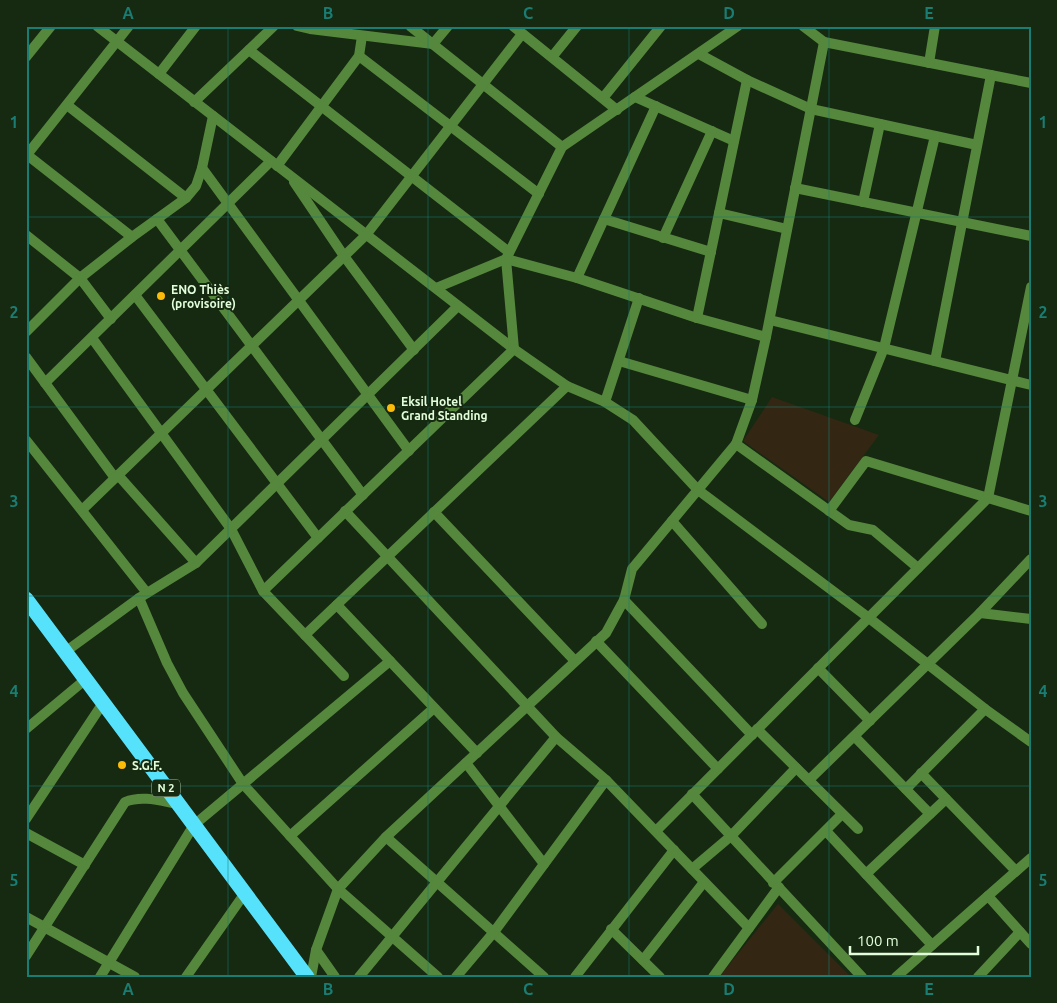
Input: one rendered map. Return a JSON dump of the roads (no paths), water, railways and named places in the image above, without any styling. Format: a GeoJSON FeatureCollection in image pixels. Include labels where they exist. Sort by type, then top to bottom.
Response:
{"type":"FeatureCollection","features":[{"type":"Feature","properties":{"kind":"highway","name":"N 2"},"geometry":{"type":"LineString","coordinates":[[26,600],[309,977]]}},
{"type":"Feature","properties":{"kind":"street"},"geometry":{"type":"LineString","coordinates":[[26,57],[51,26]]}},
{"type":"Feature","properties":{"kind":"street"},"geometry":{"type":"LineString","coordinates":[[96,26],[514,349],[567,386],[606,402],[633,420],[698,490],[1031,742]]}},
{"type":"Feature","properties":{"kind":"street"},"geometry":{"type":"LineString","coordinates":[[129,26],[27,155],[132,237]]}},
{"type":"Feature","properties":{"kind":"street"},"geometry":{"type":"LineString","coordinates":[[158,74],[196,26]]}},
{"type":"Feature","properties":{"kind":"street"},"geometry":{"type":"LineString","coordinates":[[194,102],[274,26]]}},
{"type":"Feature","properties":{"kind":"street"},"geometry":{"type":"LineString","coordinates":[[297,26],[433,44]]}},
{"type":"Feature","properties":{"kind":"street"},"geometry":{"type":"LineString","coordinates":[[410,26],[562,146]]}},
{"type":"Feature","properties":{"kind":"street"},"geometry":{"type":"LineString","coordinates":[[433,44],[448,26]]}},
{"type":"Feature","properties":{"kind":"street"},"geometry":{"type":"LineString","coordinates":[[513,26],[617,110]]}},
{"type":"Feature","properties":{"kind":"street"},"geometry":{"type":"LineString","coordinates":[[552,57],[577,26]]}},
{"type":"Feature","properties":{"kind":"street"},"geometry":{"type":"LineString","coordinates":[[603,98],[661,26]]}},
{"type":"Feature","properties":{"kind":"street"},"geometry":{"type":"LineString","coordinates":[[263,591],[514,349],[508,255],[562,146],[738,26]]}},
{"type":"Feature","properties":{"kind":"street"},"geometry":{"type":"LineString","coordinates":[[804,26],[824,42],[1031,83]]}},
{"type":"Feature","properties":{"kind":"street"},"geometry":{"type":"LineString","coordinates":[[929,63],[935,26]]}},
{"type":"Feature","properties":{"kind":"street"},"geometry":{"type":"LineString","coordinates":[[82,510],[366,235],[522,34]]}},
{"type":"Feature","properties":{"kind":"street"},"geometry":{"type":"LineString","coordinates":[[45,383],[228,204],[274,164],[322,106],[359,56],[362,36]]}},
{"type":"Feature","properties":{"kind":"street"},"geometry":{"type":"LineString","coordinates":[[309,977],[316,950],[338,889],[386,837],[606,632],[624,600],[632,569],[736,444],[752,400],[770,320],[824,42]]}},
{"type":"Feature","properties":{"kind":"street"},"geometry":{"type":"LineString","coordinates":[[249,50],[412,176],[508,255],[697,318],[766,337]]}},
{"type":"Feature","properties":{"kind":"street"},"geometry":{"type":"LineString","coordinates":[[699,54],[746,80],[811,109],[977,146]]}},
{"type":"Feature","properties":{"kind":"street"},"geometry":{"type":"LineString","coordinates":[[359,56],[539,194]]}},
{"type":"Feature","properties":{"kind":"street"},"geometry":{"type":"LineString","coordinates":[[935,361],[991,75]]}},
{"type":"Feature","properties":{"kind":"street"},"geometry":{"type":"LineString","coordinates":[[697,318],[746,80]]}},
{"type":"Feature","properties":{"kind":"street"},"geometry":{"type":"LineString","coordinates":[[635,97],[734,141]]}},
{"type":"Feature","properties":{"kind":"street"},"geometry":{"type":"LineString","coordinates":[[67,105],[186,198]]}},
{"type":"Feature","properties":{"kind":"street"},"geometry":{"type":"LineString","coordinates":[[577,278],[656,106]]}},
{"type":"Feature","properties":{"kind":"street"},"geometry":{"type":"LineString","coordinates":[[27,330],[80,278],[186,198],[196,186],[202,168],[213,116]]}},
{"type":"Feature","properties":{"kind":"street"},"geometry":{"type":"LineString","coordinates":[[863,202],[880,124]]}},
{"type":"Feature","properties":{"kind":"street"},"geometry":{"type":"LineString","coordinates":[[664,238],[712,131]]}},
{"type":"Feature","properties":{"kind":"street"},"geometry":{"type":"LineString","coordinates":[[855,420],[884,348],[935,136]]}},
{"type":"Feature","properties":{"kind":"street"},"geometry":{"type":"LineString","coordinates":[[202,168],[409,450]]}},
{"type":"Feature","properties":{"kind":"street"},"geometry":{"type":"LineString","coordinates":[[288,175],[344,256],[414,350]]}},
{"type":"Feature","properties":{"kind":"street"},"geometry":{"type":"LineString","coordinates":[[795,188],[1031,236]]}},
{"type":"Feature","properties":{"kind":"street"},"geometry":{"type":"LineString","coordinates":[[719,213],[787,229]]}},
{"type":"Feature","properties":{"kind":"street"},"geometry":{"type":"LineString","coordinates":[[157,219],[363,495]]}},
{"type":"Feature","properties":{"kind":"street"},"geometry":{"type":"LineString","coordinates":[[604,219],[711,252]]}},
{"type":"Feature","properties":{"kind":"street"},"geometry":{"type":"LineString","coordinates":[[26,235],[80,278],[111,319]]}},
{"type":"Feature","properties":{"kind":"street"},"geometry":{"type":"LineString","coordinates":[[436,288],[508,255]]}},
{"type":"Feature","properties":{"kind":"street"},"geometry":{"type":"LineString","coordinates":[[656,831],[988,498],[1030,294]]}},
{"type":"Feature","properties":{"kind":"street"},"geometry":{"type":"LineString","coordinates":[[135,295],[318,538]]}},
{"type":"Feature","properties":{"kind":"street"},"geometry":{"type":"LineString","coordinates":[[606,402],[638,298]]}},
{"type":"Feature","properties":{"kind":"street"},"geometry":{"type":"LineString","coordinates":[[65,652],[143,596],[196,563],[458,306]]}},
{"type":"Feature","properties":{"kind":"street"},"geometry":{"type":"LineString","coordinates":[[770,320],[1031,385]]}},
{"type":"Feature","properties":{"kind":"street"},"geometry":{"type":"LineString","coordinates":[[92,338],[231,529],[263,591],[344,676]]}},
{"type":"Feature","properties":{"kind":"street"},"geometry":{"type":"LineString","coordinates":[[26,357],[117,477],[196,563]]}},
{"type":"Feature","properties":{"kind":"street"},"geometry":{"type":"LineString","coordinates":[[619,361],[752,400]]}},
{"type":"Feature","properties":{"kind":"street"},"geometry":{"type":"LineString","coordinates":[[305,635],[567,386]]}},
{"type":"Feature","properties":{"kind":"street"},"geometry":{"type":"LineString","coordinates":[[26,440],[82,510],[143,596],[167,663],[183,693],[243,784],[338,889],[438,977]]}},
{"type":"Feature","properties":{"kind":"street"},"geometry":{"type":"LineString","coordinates":[[736,444],[849,525],[873,530],[918,568]]}},
{"type":"Feature","properties":{"kind":"street"},"geometry":{"type":"LineString","coordinates":[[829,511],[866,460],[1031,511]]}},
{"type":"Feature","properties":{"kind":"street"},"geometry":{"type":"LineString","coordinates":[[346,512],[556,737],[606,780],[749,928]]}},
{"type":"Feature","properties":{"kind":"street"},"geometry":{"type":"LineString","coordinates":[[434,512],[575,661]]}},
{"type":"Feature","properties":{"kind":"street"},"geometry":{"type":"LineString","coordinates":[[672,521],[762,624]]}},
{"type":"Feature","properties":{"kind":"street"},"geometry":{"type":"LineString","coordinates":[[809,780],[980,613],[1031,559]]}},
{"type":"Feature","properties":{"kind":"street"},"geometry":{"type":"LineString","coordinates":[[624,600],[755,732],[809,780],[858,829]]}},
{"type":"Feature","properties":{"kind":"street"},"geometry":{"type":"LineString","coordinates":[[337,605],[477,753]]}},
{"type":"Feature","properties":{"kind":"street"},"geometry":{"type":"LineString","coordinates":[[980,613],[1031,620]]}},
{"type":"Feature","properties":{"kind":"street"},"geometry":{"type":"LineString","coordinates":[[596,641],[718,769]]}},
{"type":"Feature","properties":{"kind":"street"},"geometry":{"type":"LineString","coordinates":[[100,977],[194,825],[390,662]]}},
{"type":"Feature","properties":{"kind":"street"},"geometry":{"type":"LineString","coordinates":[[818,668],[870,721]]}},
{"type":"Feature","properties":{"kind":"street"},"geometry":{"type":"LineString","coordinates":[[26,729],[86,679]]}},
{"type":"Feature","properties":{"kind":"street"},"geometry":{"type":"LineString","coordinates":[[26,819],[103,703]]}},
{"type":"Feature","properties":{"kind":"street"},"geometry":{"type":"LineString","coordinates":[[290,836],[434,708]]}},
{"type":"Feature","properties":{"kind":"street"},"geometry":{"type":"LineString","coordinates":[[906,789],[985,709]]}},
{"type":"Feature","properties":{"kind":"street"},"geometry":{"type":"LineString","coordinates":[[359,977],[556,737]]}},
{"type":"Feature","properties":{"kind":"street"},"geometry":{"type":"LineString","coordinates":[[855,737],[930,814]]}},
{"type":"Feature","properties":{"kind":"street"},"geometry":{"type":"LineString","coordinates":[[466,763],[544,864]]}},
{"type":"Feature","properties":{"kind":"street"},"geometry":{"type":"LineString","coordinates":[[692,868],[731,836],[796,768]]}},
{"type":"Feature","properties":{"kind":"street"},"geometry":{"type":"LineString","coordinates":[[921,773],[1016,871]]}},
{"type":"Feature","properties":{"kind":"street"},"geometry":{"type":"LineString","coordinates":[[456,977],[494,932],[606,780]]}},
{"type":"Feature","properties":{"kind":"street"},"geometry":{"type":"LineString","coordinates":[[692,794],[862,977]]}},
{"type":"Feature","properties":{"kind":"street"},"geometry":{"type":"LineString","coordinates":[[26,956],[126,802],[134,798],[178,804]]}},
{"type":"Feature","properties":{"kind":"street"},"geometry":{"type":"LineString","coordinates":[[866,874],[946,799]]}},
{"type":"Feature","properties":{"kind":"street"},"geometry":{"type":"LineString","coordinates":[[712,977],[749,928],[776,885],[842,814]]}},
{"type":"Feature","properties":{"kind":"street"},"geometry":{"type":"LineString","coordinates":[[826,831],[932,945]]}},
{"type":"Feature","properties":{"kind":"street"},"geometry":{"type":"LineString","coordinates":[[26,833],[85,865]]}},
{"type":"Feature","properties":{"kind":"street"},"geometry":{"type":"LineString","coordinates":[[386,837],[544,977]]}},
{"type":"Feature","properties":{"kind":"street"},"geometry":{"type":"LineString","coordinates":[[574,977],[674,850]]}},
{"type":"Feature","properties":{"kind":"street"},"geometry":{"type":"LineString","coordinates":[[896,977],[1031,858]]}},
{"type":"Feature","properties":{"kind":"street"},"geometry":{"type":"LineString","coordinates":[[643,960],[704,882]]}},
{"type":"Feature","properties":{"kind":"street"},"geometry":{"type":"LineString","coordinates":[[186,977],[245,893]]}},
{"type":"Feature","properties":{"kind":"street"},"geometry":{"type":"LineString","coordinates":[[988,896],[1031,944]]}},
{"type":"Feature","properties":{"kind":"street"},"geometry":{"type":"LineString","coordinates":[[26,916],[135,977]]}},
{"type":"Feature","properties":{"kind":"street"},"geometry":{"type":"LineString","coordinates":[[611,929],[660,977]]}},
{"type":"Feature","properties":{"kind":"street"},"geometry":{"type":"LineString","coordinates":[[978,977],[1020,932]]}},
{"type":"Feature","properties":{"kind":"street"},"geometry":{"type":"LineString","coordinates":[[316,950],[335,977]]}},
{"type":"Feature","properties":{"kind":"place","name":"ENO Thiès (provisoire)"},"geometry":{"type":"Point","coordinates":[161,296]}},
{"type":"Feature","properties":{"kind":"place","name":"Eksil Hotel Grand Standing"},"geometry":{"type":"Point","coordinates":[391,408]}},
{"type":"Feature","properties":{"kind":"place","name":"S.G.F."},"geometry":{"type":"Point","coordinates":[122,765]}}]}
